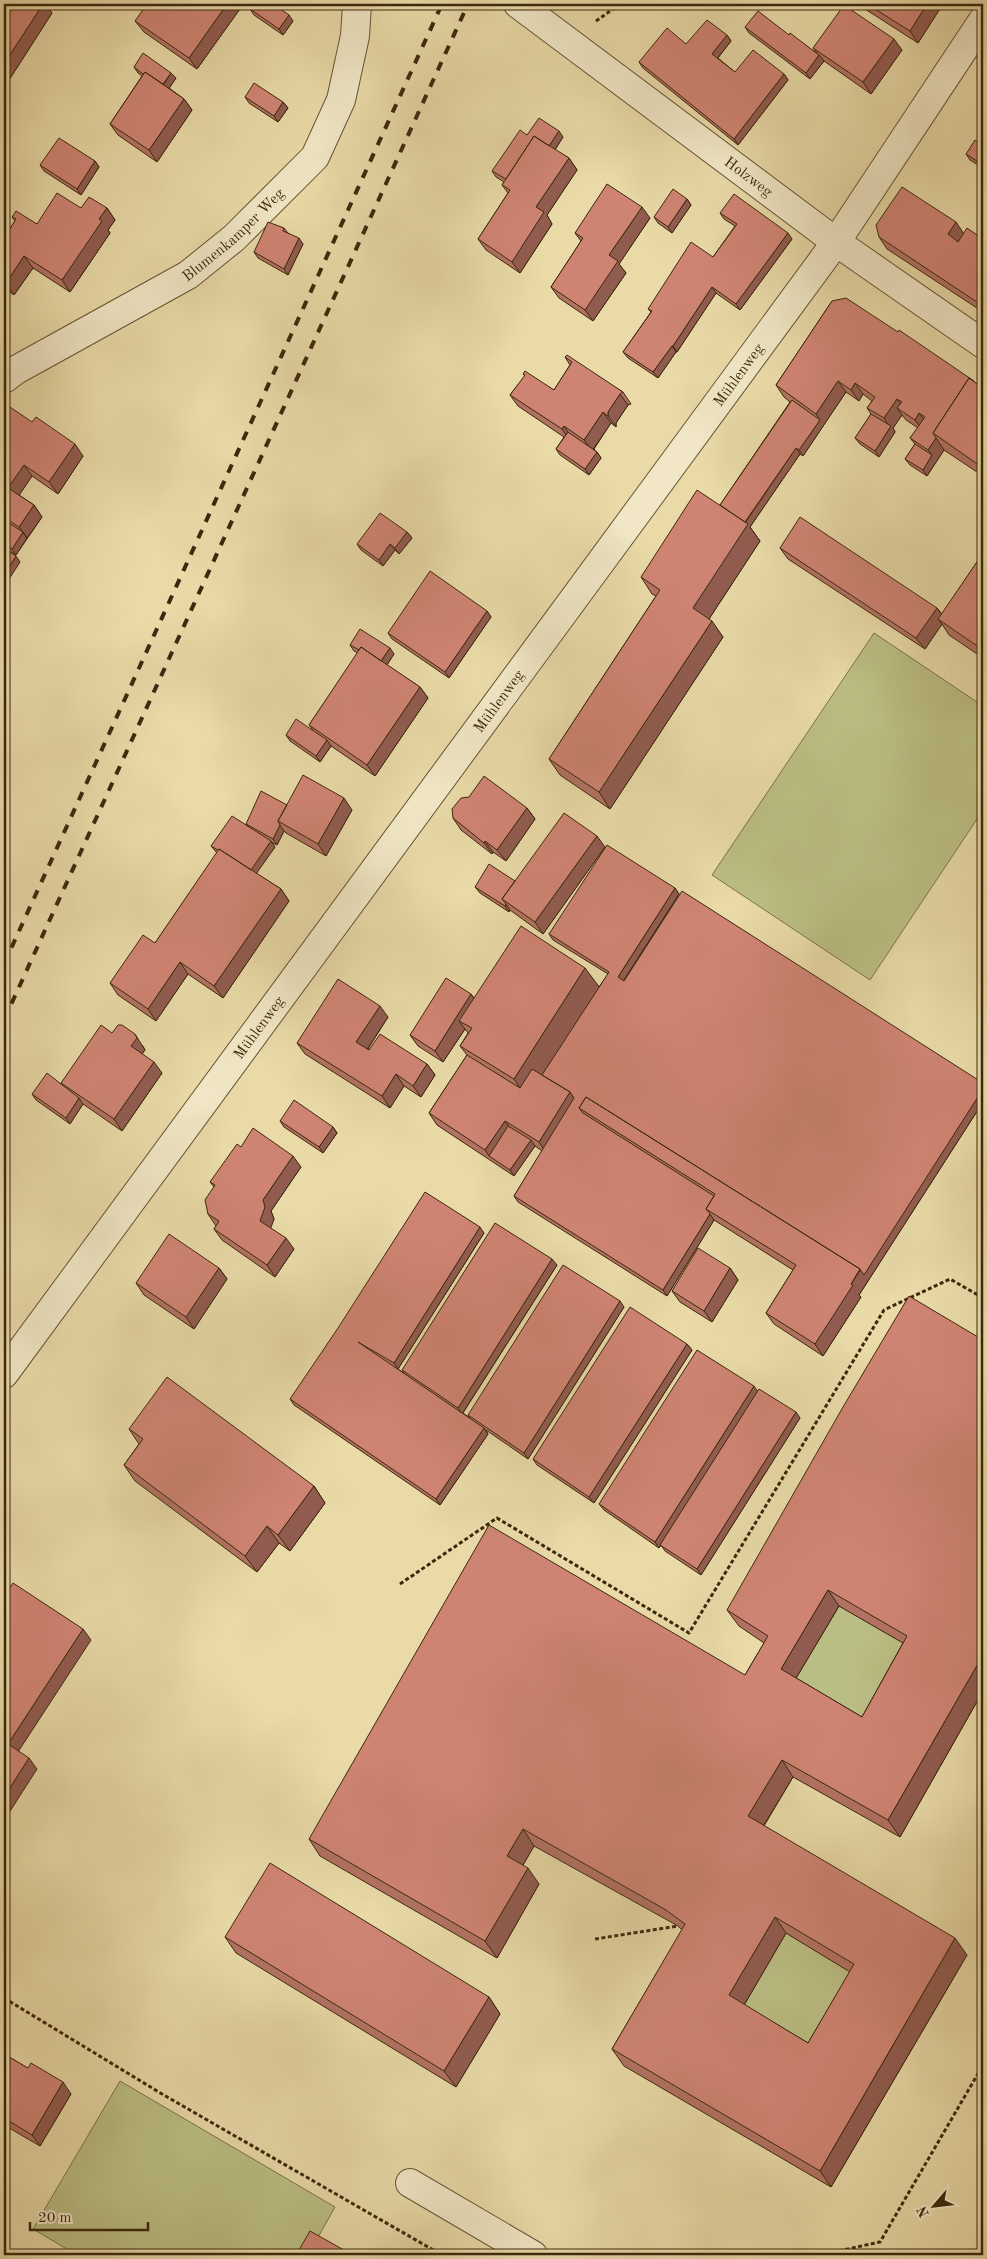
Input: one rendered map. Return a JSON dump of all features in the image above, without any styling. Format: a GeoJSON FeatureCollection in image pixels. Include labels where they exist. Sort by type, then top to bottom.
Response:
{"type":"FeatureCollection","features":[{"type":"Feature","properties":{"kind":"street","name":"Blumenkamper Weg"},"geometry":{"type":"LineString","coordinates":[[4,379],[16,370],[188,275],[234,238],[315,158],[341,100],[355,36],[356,4]]}},
{"type":"Feature","properties":{"kind":"street","name":"Holzweg"},"geometry":{"type":"LineString","coordinates":[[518,4],[836,242],[983,344]]}},
{"type":"Feature","properties":{"kind":"street","name":"Mühlenweg"},"geometry":{"type":"LineString","coordinates":[[4,1374],[836,242],[983,20]]}},
{"type":"Feature","properties":{"kind":"street"},"geometry":{"type":"LineString","coordinates":[[410,2182],[533,2255]]}},
{"type":"Feature","properties":{"kind":"path"},"geometry":{"type":"LineString","coordinates":[[400,1584],[497,1518],[688,1633],[884,1310],[950,1279],[983,1298]]}},
{"type":"Feature","properties":{"kind":"path"},"geometry":{"type":"LineString","coordinates":[[595,1939],[678,1926]]}},
{"type":"Feature","properties":{"kind":"path"},"geometry":{"type":"LineString","coordinates":[[4,1998],[162,2094],[442,2255]]}},
{"type":"Feature","properties":{"kind":"path"},"geometry":{"type":"LineString","coordinates":[[820,2255],[880,2242],[983,2065]]}},
{"type":"Feature","properties":{"kind":"green space"},"geometry":{"type":"Polygon","coordinates":[[[874,633],[983,706],[983,810],[870,980],[712,875],[874,633]]]}},
{"type":"Feature","properties":{"kind":"green space"},"geometry":{"type":"Polygon","coordinates":[[[839,1606],[919,1652],[874,1734],[792,1685],[839,1606]]]}},
{"type":"Feature","properties":{"kind":"green space"},"geometry":{"type":"Polygon","coordinates":[[[786,1933],[866,1981],[820,2059],[740,2012],[786,1933]]]}},
{"type":"Feature","properties":{"kind":"green space"},"geometry":{"type":"Polygon","coordinates":[[[120,2081],[335,2207],[308,2255],[77,2255],[33,2229],[120,2081]]]}},
{"type":"Feature","properties":{"kind":"building"},"geometry":{"type":"Polygon","coordinates":[[[4,4],[43,4],[4,64],[4,4]]]}},
{"type":"Feature","properties":{"kind":"building"},"geometry":{"type":"Polygon","coordinates":[[[147,4],[227,4],[189,58],[135,21],[147,4]]]}},
{"type":"Feature","properties":{"kind":"building"},"geometry":{"type":"Polygon","coordinates":[[[254,4],[273,4],[289,15],[279,29],[250,9],[254,4]]]}},
{"type":"Feature","properties":{"kind":"building"},"geometry":{"type":"Polygon","coordinates":[[[867,4],[927,4],[910,31],[867,4]]]}},
{"type":"Feature","properties":{"kind":"building"},"geometry":{"type":"Polygon","coordinates":[[[844,5],[894,39],[863,82],[813,48],[844,5]]]}},
{"type":"Feature","properties":{"kind":"building"},"geometry":{"type":"Polygon","coordinates":[[[758,11],[819,55],[806,73],[745,27],[758,11]]]}},
{"type":"Feature","properties":{"kind":"building"},"geometry":{"type":"Polygon","coordinates":[[[707,20],[727,35],[712,54],[735,72],[753,50],[784,74],[734,139],[639,62],[667,28],[686,44],[707,20]]]}},
{"type":"Feature","properties":{"kind":"building"},"geometry":{"type":"Polygon","coordinates":[[[143,53],[171,73],[163,84],[134,67],[143,53]]]}},
{"type":"Feature","properties":{"kind":"building"},"geometry":{"type":"Polygon","coordinates":[[[145,72],[184,99],[149,150],[110,124],[145,72]]]}},
{"type":"Feature","properties":{"kind":"building"},"geometry":{"type":"Polygon","coordinates":[[[254,83],[283,102],[274,116],[245,97],[254,83]]]}},
{"type":"Feature","properties":{"kind":"building"},"geometry":{"type":"Polygon","coordinates":[[[539,118],[559,131],[549,146],[534,136],[506,179],[492,171],[520,130],[527,135],[539,118]]]}},
{"type":"Feature","properties":{"kind":"building"},"geometry":{"type":"Polygon","coordinates":[[[983,131],[983,141],[979,138],[983,131]]]}},
{"type":"Feature","properties":{"kind":"building"},"geometry":{"type":"Polygon","coordinates":[[[534,136],[569,158],[536,207],[544,212],[512,262],[478,239],[510,190],[502,185],[534,136]]]}},
{"type":"Feature","properties":{"kind":"building"},"geometry":{"type":"Polygon","coordinates":[[[59,138],[95,161],[77,189],[40,165],[59,138]]]}},
{"type":"Feature","properties":{"kind":"building"},"geometry":{"type":"Polygon","coordinates":[[[975,140],[983,145],[983,165],[966,154],[975,140]]]}},
{"type":"Feature","properties":{"kind":"building"},"geometry":{"type":"Polygon","coordinates":[[[607,184],[642,207],[609,255],[618,261],[585,310],[551,287],[583,238],[575,233],[607,184]]]}},
{"type":"Feature","properties":{"kind":"building"},"geometry":{"type":"Polygon","coordinates":[[[902,187],[956,222],[948,234],[958,242],[967,228],[983,239],[983,306],[879,237],[876,225],[902,187]]]}},
{"type":"Feature","properties":{"kind":"building"},"geometry":{"type":"Polygon","coordinates":[[[673,189],[687,199],[668,227],[654,217],[673,189]]]}},
{"type":"Feature","properties":{"kind":"building"},"geometry":{"type":"Polygon","coordinates":[[[57,193],[81,208],[89,197],[107,208],[99,219],[102,221],[62,280],[24,256],[6,283],[4,282],[4,234],[6,235],[16,219],[12,217],[16,211],[37,224],[57,193]]]}},
{"type":"Feature","properties":{"kind":"building"},"geometry":{"type":"Polygon","coordinates":[[[734,194],[788,233],[736,304],[712,287],[673,346],[653,372],[623,352],[652,311],[648,309],[691,242],[713,257],[737,224],[720,213],[734,194]]]}},
{"type":"Feature","properties":{"kind":"building"},"geometry":{"type":"Polygon","coordinates":[[[268,222],[284,228],[283,231],[299,238],[284,269],[254,252],[268,222]]]}},
{"type":"Feature","properties":{"kind":"building"},"geometry":{"type":"Polygon","coordinates":[[[846,298],[898,332],[899,330],[974,381],[969,378],[933,433],[936,438],[928,450],[910,438],[925,417],[919,413],[915,420],[897,408],[902,402],[897,399],[884,418],[867,408],[875,397],[855,383],[851,390],[838,381],[816,414],[776,385],[832,301],[846,298]]]}},
{"type":"Feature","properties":{"kind":"building"},"geometry":{"type":"Polygon","coordinates":[[[567,355],[623,392],[608,412],[608,416],[603,412],[584,440],[564,426],[562,429],[510,395],[525,375],[523,374],[525,371],[554,390],[572,362],[565,357],[567,355]]]}},
{"type":"Feature","properties":{"kind":"building"},"geometry":{"type":"Polygon","coordinates":[[[969,378],[983,388],[983,468],[933,433],[969,378]]]}},
{"type":"Feature","properties":{"kind":"building"},"geometry":{"type":"Polygon","coordinates":[[[792,400],[820,420],[799,450],[796,448],[745,522],[720,505],[792,400]]]}},
{"type":"Feature","properties":{"kind":"building"},"geometry":{"type":"Polygon","coordinates":[[[7,405],[32,422],[36,417],[75,444],[49,482],[24,465],[8,488],[34,505],[19,527],[4,517],[4,410],[7,405]]]}},
{"type":"Feature","properties":{"kind":"building"},"geometry":{"type":"Polygon","coordinates":[[[871,414],[891,426],[875,451],[855,438],[871,414]]]}},
{"type":"Feature","properties":{"kind":"building"},"geometry":{"type":"Polygon","coordinates":[[[568,432],[597,452],[585,469],[556,449],[568,432]]]}},
{"type":"Feature","properties":{"kind":"building"},"geometry":{"type":"Polygon","coordinates":[[[915,444],[932,455],[923,470],[905,459],[915,444]]]}},
{"type":"Feature","properties":{"kind":"building"},"geometry":{"type":"Polygon","coordinates":[[[697,490],[748,524],[693,608],[712,621],[599,792],[549,759],[660,590],[641,577],[697,490]]]}},
{"type":"Feature","properties":{"kind":"building"},"geometry":{"type":"Polygon","coordinates":[[[380,513],[407,532],[395,548],[390,544],[379,560],[357,544],[380,513]]]}},
{"type":"Feature","properties":{"kind":"building"},"geometry":{"type":"Polygon","coordinates":[[[800,517],[937,608],[916,638],[780,548],[800,517]]]}},
{"type":"Feature","properties":{"kind":"building"},"geometry":{"type":"Polygon","coordinates":[[[4,520],[23,532],[12,549],[4,544],[4,520]]]}},
{"type":"Feature","properties":{"kind":"building"},"geometry":{"type":"Polygon","coordinates":[[[4,548],[16,556],[4,575],[4,548]]]}},
{"type":"Feature","properties":{"kind":"building"},"geometry":{"type":"Polygon","coordinates":[[[983,553],[983,650],[938,619],[983,553]]]}},
{"type":"Feature","properties":{"kind":"building"},"geometry":{"type":"Polygon","coordinates":[[[430,571],[487,611],[445,672],[388,633],[430,571]]]}},
{"type":"Feature","properties":{"kind":"building"},"geometry":{"type":"Polygon","coordinates":[[[360,629],[390,648],[381,661],[361,647],[359,650],[350,645],[360,629]]]}},
{"type":"Feature","properties":{"kind":"building"},"geometry":{"type":"Polygon","coordinates":[[[361,647],[420,687],[367,765],[309,725],[361,647]]]}},
{"type":"Feature","properties":{"kind":"building"},"geometry":{"type":"Polygon","coordinates":[[[296,719],[327,740],[316,756],[286,735],[296,719]]]}},
{"type":"Feature","properties":{"kind":"building"},"geometry":{"type":"Polygon","coordinates":[[[303,775],[344,798],[318,844],[278,821],[303,775]]]}},
{"type":"Feature","properties":{"kind":"building"},"geometry":{"type":"Polygon","coordinates":[[[484,776],[527,808],[497,850],[485,841],[484,843],[453,818],[452,809],[461,798],[469,797],[484,776]]]}},
{"type":"Feature","properties":{"kind":"building"},"geometry":{"type":"Polygon","coordinates":[[[261,791],[287,805],[278,821],[280,825],[273,839],[246,824],[261,791]]]}},
{"type":"Feature","properties":{"kind":"building"},"geometry":{"type":"Polygon","coordinates":[[[564,813],[597,836],[535,922],[502,899],[564,813]]]}},
{"type":"Feature","properties":{"kind":"building"},"geometry":{"type":"Polygon","coordinates":[[[232,816],[271,841],[251,870],[219,849],[211,846],[232,816]]]}},
{"type":"Feature","properties":{"kind":"building"},"geometry":{"type":"Polygon","coordinates":[[[607,845],[675,888],[618,977],[624,981],[682,891],[983,1083],[983,1089],[864,1275],[860,1269],[586,1097],[579,1108],[583,1113],[714,1196],[706,1209],[710,1214],[663,1290],[514,1196],[574,1098],[570,1092],[542,1075],[609,972],[549,934],[607,845]]]}},
{"type":"Feature","properties":{"kind":"building"},"geometry":{"type":"Polygon","coordinates":[[[219,849],[281,889],[214,986],[180,962],[148,1009],[110,983],[143,935],[155,943],[219,849]]]}},
{"type":"Feature","properties":{"kind":"building"},"geometry":{"type":"Polygon","coordinates":[[[489,864],[515,881],[502,899],[506,904],[505,906],[475,887],[489,864]]]}},
{"type":"Feature","properties":{"kind":"building"},"geometry":{"type":"Polygon","coordinates":[[[521,926],[585,968],[514,1079],[460,1046],[472,1028],[459,1021],[521,926]]]}},
{"type":"Feature","properties":{"kind":"building"},"geometry":{"type":"Polygon","coordinates":[[[446,978],[471,994],[435,1051],[410,1035],[446,978]]]}},
{"type":"Feature","properties":{"kind":"building"},"geometry":{"type":"Polygon","coordinates":[[[338,979],[380,1006],[356,1042],[369,1050],[380,1034],[427,1064],[413,1086],[396,1074],[382,1096],[297,1043],[338,979]]]}},
{"type":"Feature","properties":{"kind":"building"},"geometry":{"type":"Polygon","coordinates":[[[101,1025],[112,1033],[118,1025],[122,1025],[135,1034],[137,1038],[131,1046],[154,1062],[114,1119],[61,1083],[101,1025]]]}},
{"type":"Feature","properties":{"kind":"building"},"geometry":{"type":"Polygon","coordinates":[[[467,1055],[520,1088],[532,1069],[570,1092],[539,1142],[505,1121],[485,1150],[429,1113],[467,1055]]]}},
{"type":"Feature","properties":{"kind":"building"},"geometry":{"type":"Polygon","coordinates":[[[47,1073],[79,1098],[66,1118],[32,1094],[47,1073]]]}},
{"type":"Feature","properties":{"kind":"building"},"geometry":{"type":"Polygon","coordinates":[[[586,1097],[860,1269],[851,1284],[853,1285],[815,1344],[766,1313],[796,1265],[706,1209],[715,1194],[579,1108],[586,1097]]]}},
{"type":"Feature","properties":{"kind":"building"},"geometry":{"type":"Polygon","coordinates":[[[294,1100],[333,1127],[319,1147],[280,1121],[294,1100]]]}},
{"type":"Feature","properties":{"kind":"building"},"geometry":{"type":"Polygon","coordinates":[[[508,1126],[531,1140],[510,1170],[489,1156],[508,1126]]]}},
{"type":"Feature","properties":{"kind":"building"},"geometry":{"type":"Polygon","coordinates":[[[253,1128],[293,1156],[263,1200],[265,1207],[260,1221],[286,1238],[267,1265],[214,1229],[219,1221],[208,1214],[205,1200],[215,1185],[210,1182],[237,1144],[241,1147],[253,1128]]]}},
{"type":"Feature","properties":{"kind":"building"},"geometry":{"type":"Polygon","coordinates":[[[425,1192],[480,1227],[394,1363],[358,1342],[484,1428],[436,1499],[290,1399],[425,1192]]]}},
{"type":"Feature","properties":{"kind":"building"},"geometry":{"type":"Polygon","coordinates":[[[495,1223],[552,1259],[458,1408],[402,1370],[495,1223]]]}},
{"type":"Feature","properties":{"kind":"building"},"geometry":{"type":"Polygon","coordinates":[[[169,1234],[219,1268],[186,1317],[136,1283],[169,1234]]]}},
{"type":"Feature","properties":{"kind":"building"},"geometry":{"type":"Polygon","coordinates":[[[698,1248],[730,1268],[704,1311],[672,1291],[698,1248]]]}},
{"type":"Feature","properties":{"kind":"building"},"geometry":{"type":"Polygon","coordinates":[[[563,1265],[620,1301],[524,1453],[468,1415],[563,1265]]]}},
{"type":"Feature","properties":{"kind":"building"},"geometry":{"type":"Polygon","coordinates":[[[909,1296],[983,1340],[983,1655],[888,1820],[782,1760],[748,1816],[955,1938],[820,2171],[612,2049],[685,1924],[666,1910],[523,1829],[507,1856],[528,1868],[485,1941],[309,1839],[489,1525],[745,1675],[768,1636],[727,1610],[909,1296]],[[828,1590],[781,1669],[862,1717],[907,1636],[828,1590]],[[775,1917],[729,1995],[808,2043],[854,1964],[775,1917]]]}},
{"type":"Feature","properties":{"kind":"building"},"geometry":{"type":"Polygon","coordinates":[[[630,1307],[687,1344],[589,1497],[533,1459],[630,1307]]]}},
{"type":"Feature","properties":{"kind":"building"},"geometry":{"type":"Polygon","coordinates":[[[697,1350],[754,1386],[655,1542],[599,1504],[697,1350]]]}},
{"type":"Feature","properties":{"kind":"building"},"geometry":{"type":"Polygon","coordinates":[[[167,1377],[314,1486],[278,1535],[267,1526],[245,1556],[124,1465],[143,1439],[129,1429],[167,1377]]]}},
{"type":"Feature","properties":{"kind":"building"},"geometry":{"type":"Polygon","coordinates":[[[759,1389],[796,1412],[697,1569],[660,1545],[759,1389]]]}},
{"type":"Feature","properties":{"kind":"building"},"geometry":{"type":"Polygon","coordinates":[[[13,1583],[83,1629],[8,1744],[29,1758],[4,1797],[4,1597],[13,1583]]]}},
{"type":"Feature","properties":{"kind":"building"},"geometry":{"type":"Polygon","coordinates":[[[270,1863],[489,1997],[444,2071],[225,1937],[270,1863]]]}},
{"type":"Feature","properties":{"kind":"building"},"geometry":{"type":"Polygon","coordinates":[[[4,2054],[28,2068],[31,2063],[63,2082],[32,2135],[4,2118],[4,2054]]]}},
{"type":"Feature","properties":{"kind":"building"},"geometry":{"type":"Polygon","coordinates":[[[310,2231],[353,2255],[296,2255],[310,2231]]]}},
{"type":"Feature","properties":{"kind":"railway"},"geometry":{"type":"LineString","coordinates":[[4,964],[442,4]]}},
{"type":"Feature","properties":{"kind":"railway"},"geometry":{"type":"LineString","coordinates":[[4,1020],[468,4]]}}]}
